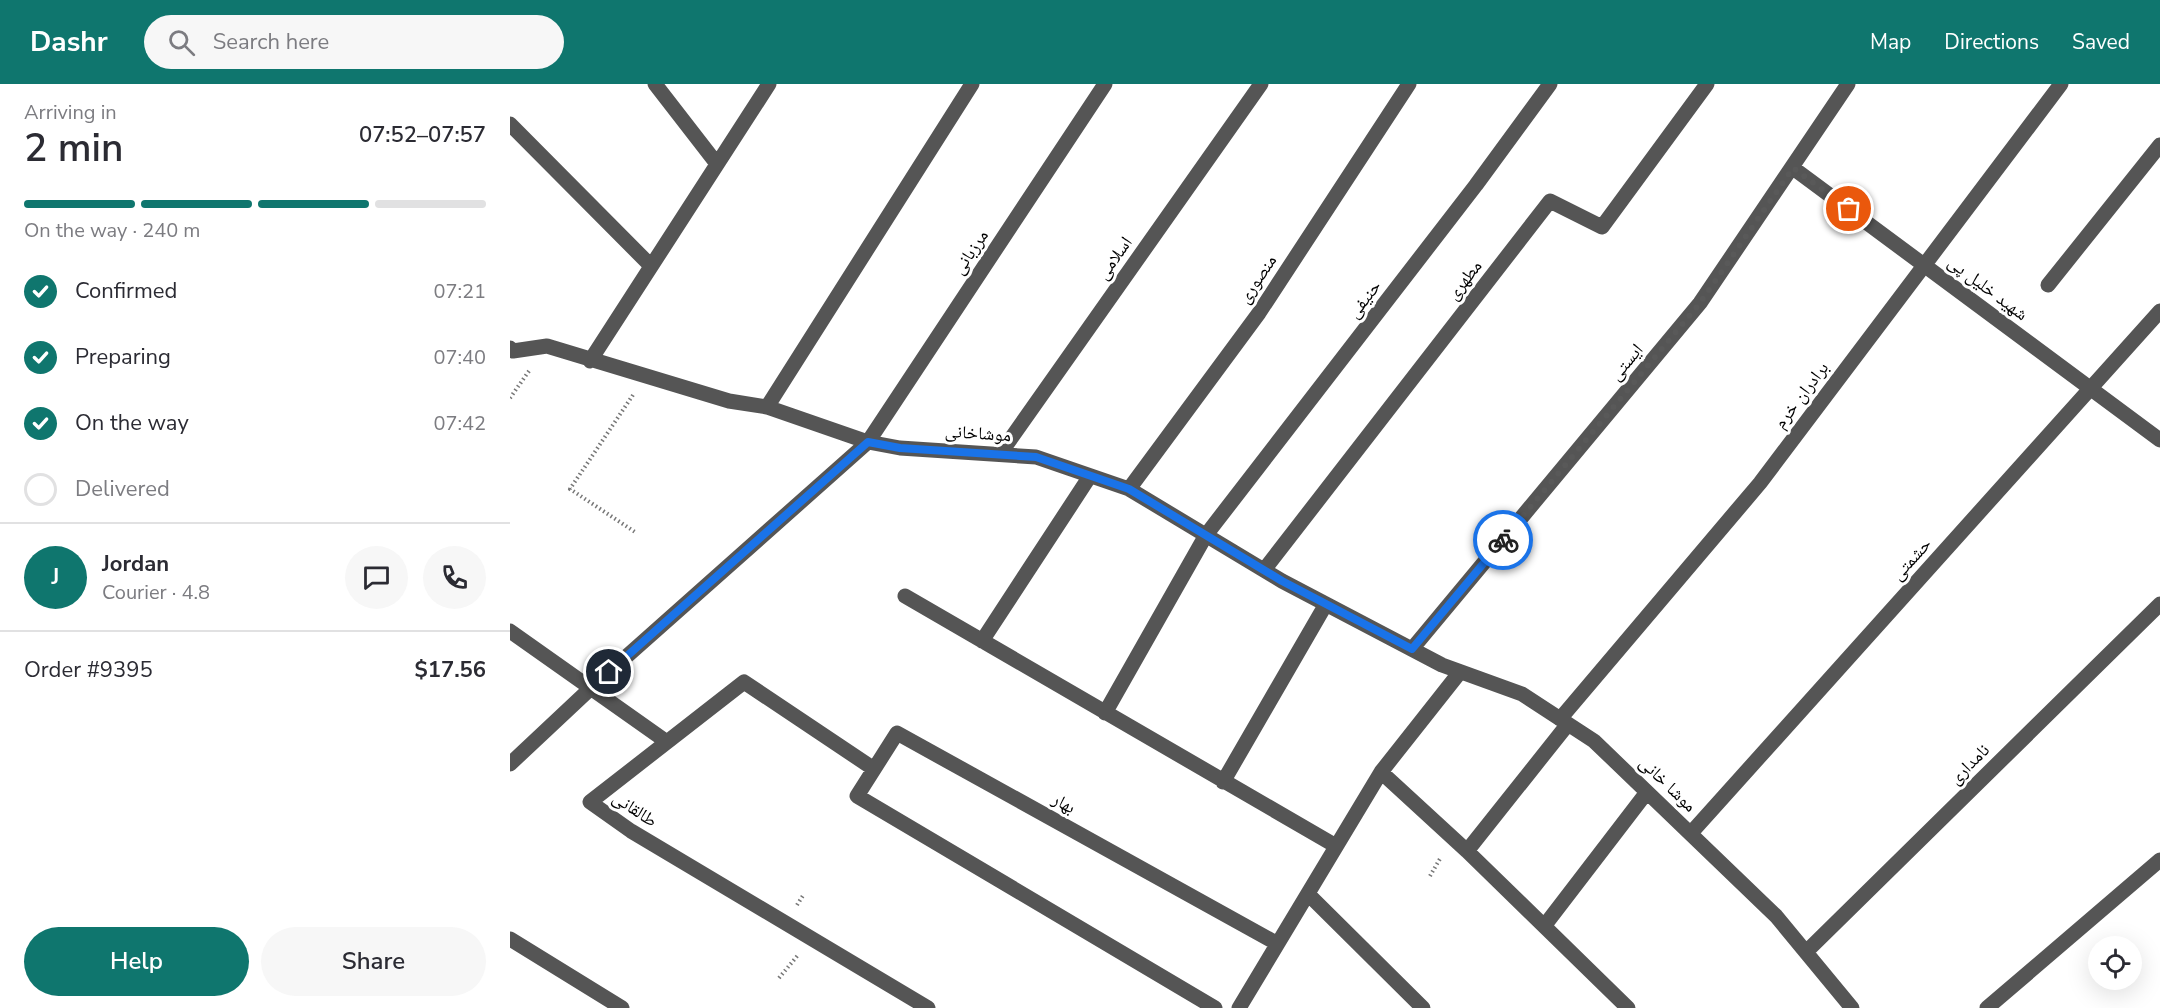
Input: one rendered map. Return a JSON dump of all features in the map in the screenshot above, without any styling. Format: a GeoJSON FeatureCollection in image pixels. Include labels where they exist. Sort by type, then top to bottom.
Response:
{"type":"FeatureCollection","features":[{"type":"Feature","properties":{"kind":"street"},"geometry":{"type":"LineString","coordinates":[[655,84],[717,164]]}},
{"type":"Feature","properties":{"kind":"street"},"geometry":{"type":"LineString","coordinates":[[590,361],[769,84]]}},
{"type":"Feature","properties":{"kind":"street"},"geometry":{"type":"LineString","coordinates":[[767,407],[971,84]]}},
{"type":"Feature","properties":{"kind":"street","name":"مرزبانی"},"geometry":{"type":"LineString","coordinates":[[510,764],[591,688],[868,442],[1105,84]]}},
{"type":"Feature","properties":{"kind":"street","name":"اسلامی"},"geometry":{"type":"LineString","coordinates":[[1000,454],[1261,84]]}},
{"type":"Feature","properties":{"kind":"street","name":"منصوری"},"geometry":{"type":"LineString","coordinates":[[1129,489],[1259,313],[1409,84]]}},
{"type":"Feature","properties":{"kind":"street","name":"حنیفی"},"geometry":{"type":"LineString","coordinates":[[1105,713],[1206,536],[1476,185],[1550,84]]}},
{"type":"Feature","properties":{"kind":"street","name":"مطهری"},"geometry":{"type":"LineString","coordinates":[[1264,570],[1550,201],[1602,227],[1707,84]]}},
{"type":"Feature","properties":{"kind":"street","name":"ایستی"},"geometry":{"type":"LineString","coordinates":[[1412,649],[1700,303],[1848,84]]}},
{"type":"Feature","properties":{"kind":"street","name":"برادران خرم"},"geometry":{"type":"LineString","coordinates":[[1467,851],[1564,721],[1760,483],[2061,84]]}},
{"type":"Feature","properties":{"kind":"street"},"geometry":{"type":"LineString","coordinates":[[510,124],[651,266]]}},
{"type":"Feature","properties":{"kind":"street"},"geometry":{"type":"LineString","coordinates":[[2048,285],[2160,145]]}},
{"type":"Feature","properties":{"kind":"street","name":"شهید خلیل پی"},"geometry":{"type":"LineString","coordinates":[[1793,168],[2160,440]]}},
{"type":"Feature","properties":{"kind":"street","name":"حشمتی"},"geometry":{"type":"LineString","coordinates":[[1690,833],[2160,311]]}},
{"type":"Feature","properties":{"kind":"street","name":"موشاخانی"},"geometry":{"type":"LineString","coordinates":[[510,348],[513,351],[547,346],[590,361],[729,401],[767,407],[868,442],[900,448],[1036,457],[1129,489],[1264,570],[1412,649]]}},
{"type":"Feature","properties":{"kind":"street"},"geometry":{"type":"LineString","coordinates":[[982,641],[1090,476]]}},
{"type":"Feature","properties":{"kind":"street"},"geometry":{"type":"LineString","coordinates":[[905,596],[1336,846]]}},
{"type":"Feature","properties":{"kind":"street"},"geometry":{"type":"LineString","coordinates":[[1223,782],[1326,604]]}},
{"type":"Feature","properties":{"kind":"street","name":"نامداری"},"geometry":{"type":"LineString","coordinates":[[1806,952],[2160,604]]}},
{"type":"Feature","properties":{"kind":"street"},"geometry":{"type":"LineString","coordinates":[[510,631],[667,742]]}},
{"type":"Feature","properties":{"kind":"street","name":"موشا خانی"},"geometry":{"type":"LineString","coordinates":[[1412,649],[1460,672],[1522,694],[1594,741],[1776,916],[1852,1008]]}},
{"type":"Feature","properties":{"kind":"street"},"geometry":{"type":"LineString","coordinates":[[1239,1008],[1276,943],[1381,772],[1460,672]]}},
{"type":"Feature","properties":{"kind":"street","name":"طالقانی"},"geometry":{"type":"LineString","coordinates":[[874,769],[744,682],[590,801],[631,831],[907,1003],[928,1008]]}},
{"type":"Feature","properties":{"kind":"street","name":"بهار"},"geometry":{"type":"LineString","coordinates":[[1215,1008],[857,796],[897,733],[1276,943]]}},
{"type":"Feature","properties":{"kind":"street"},"geometry":{"type":"LineString","coordinates":[[1381,772],[1545,925],[1628,1008]]}},
{"type":"Feature","properties":{"kind":"street"},"geometry":{"type":"LineString","coordinates":[[1545,925],[1647,792]]}},
{"type":"Feature","properties":{"kind":"street"},"geometry":{"type":"LineString","coordinates":[[1987,1008],[2160,860]]}},
{"type":"Feature","properties":{"kind":"street"},"geometry":{"type":"LineString","coordinates":[[1308,894],[1423,1008]]}},
{"type":"Feature","properties":{"kind":"street"},"geometry":{"type":"LineString","coordinates":[[510,939],[622,1008]]}},
{"type":"Feature","properties":{"kind":"path"},"geometry":{"type":"LineString","coordinates":[[635,532],[570,489],[645,377]]}},
{"type":"Feature","properties":{"kind":"way so far"},"geometry":{"type":"LineString","coordinates":[[1503,540],[1700,303],[1793,168],[1849,209]]}},
{"type":"Feature","properties":{"kind":"route"},"geometry":{"type":"LineString","coordinates":[[609,672],[868,442],[900,448],[1036,457],[1129,489],[1282,581],[1412,649],[1503,540]]}}]}
